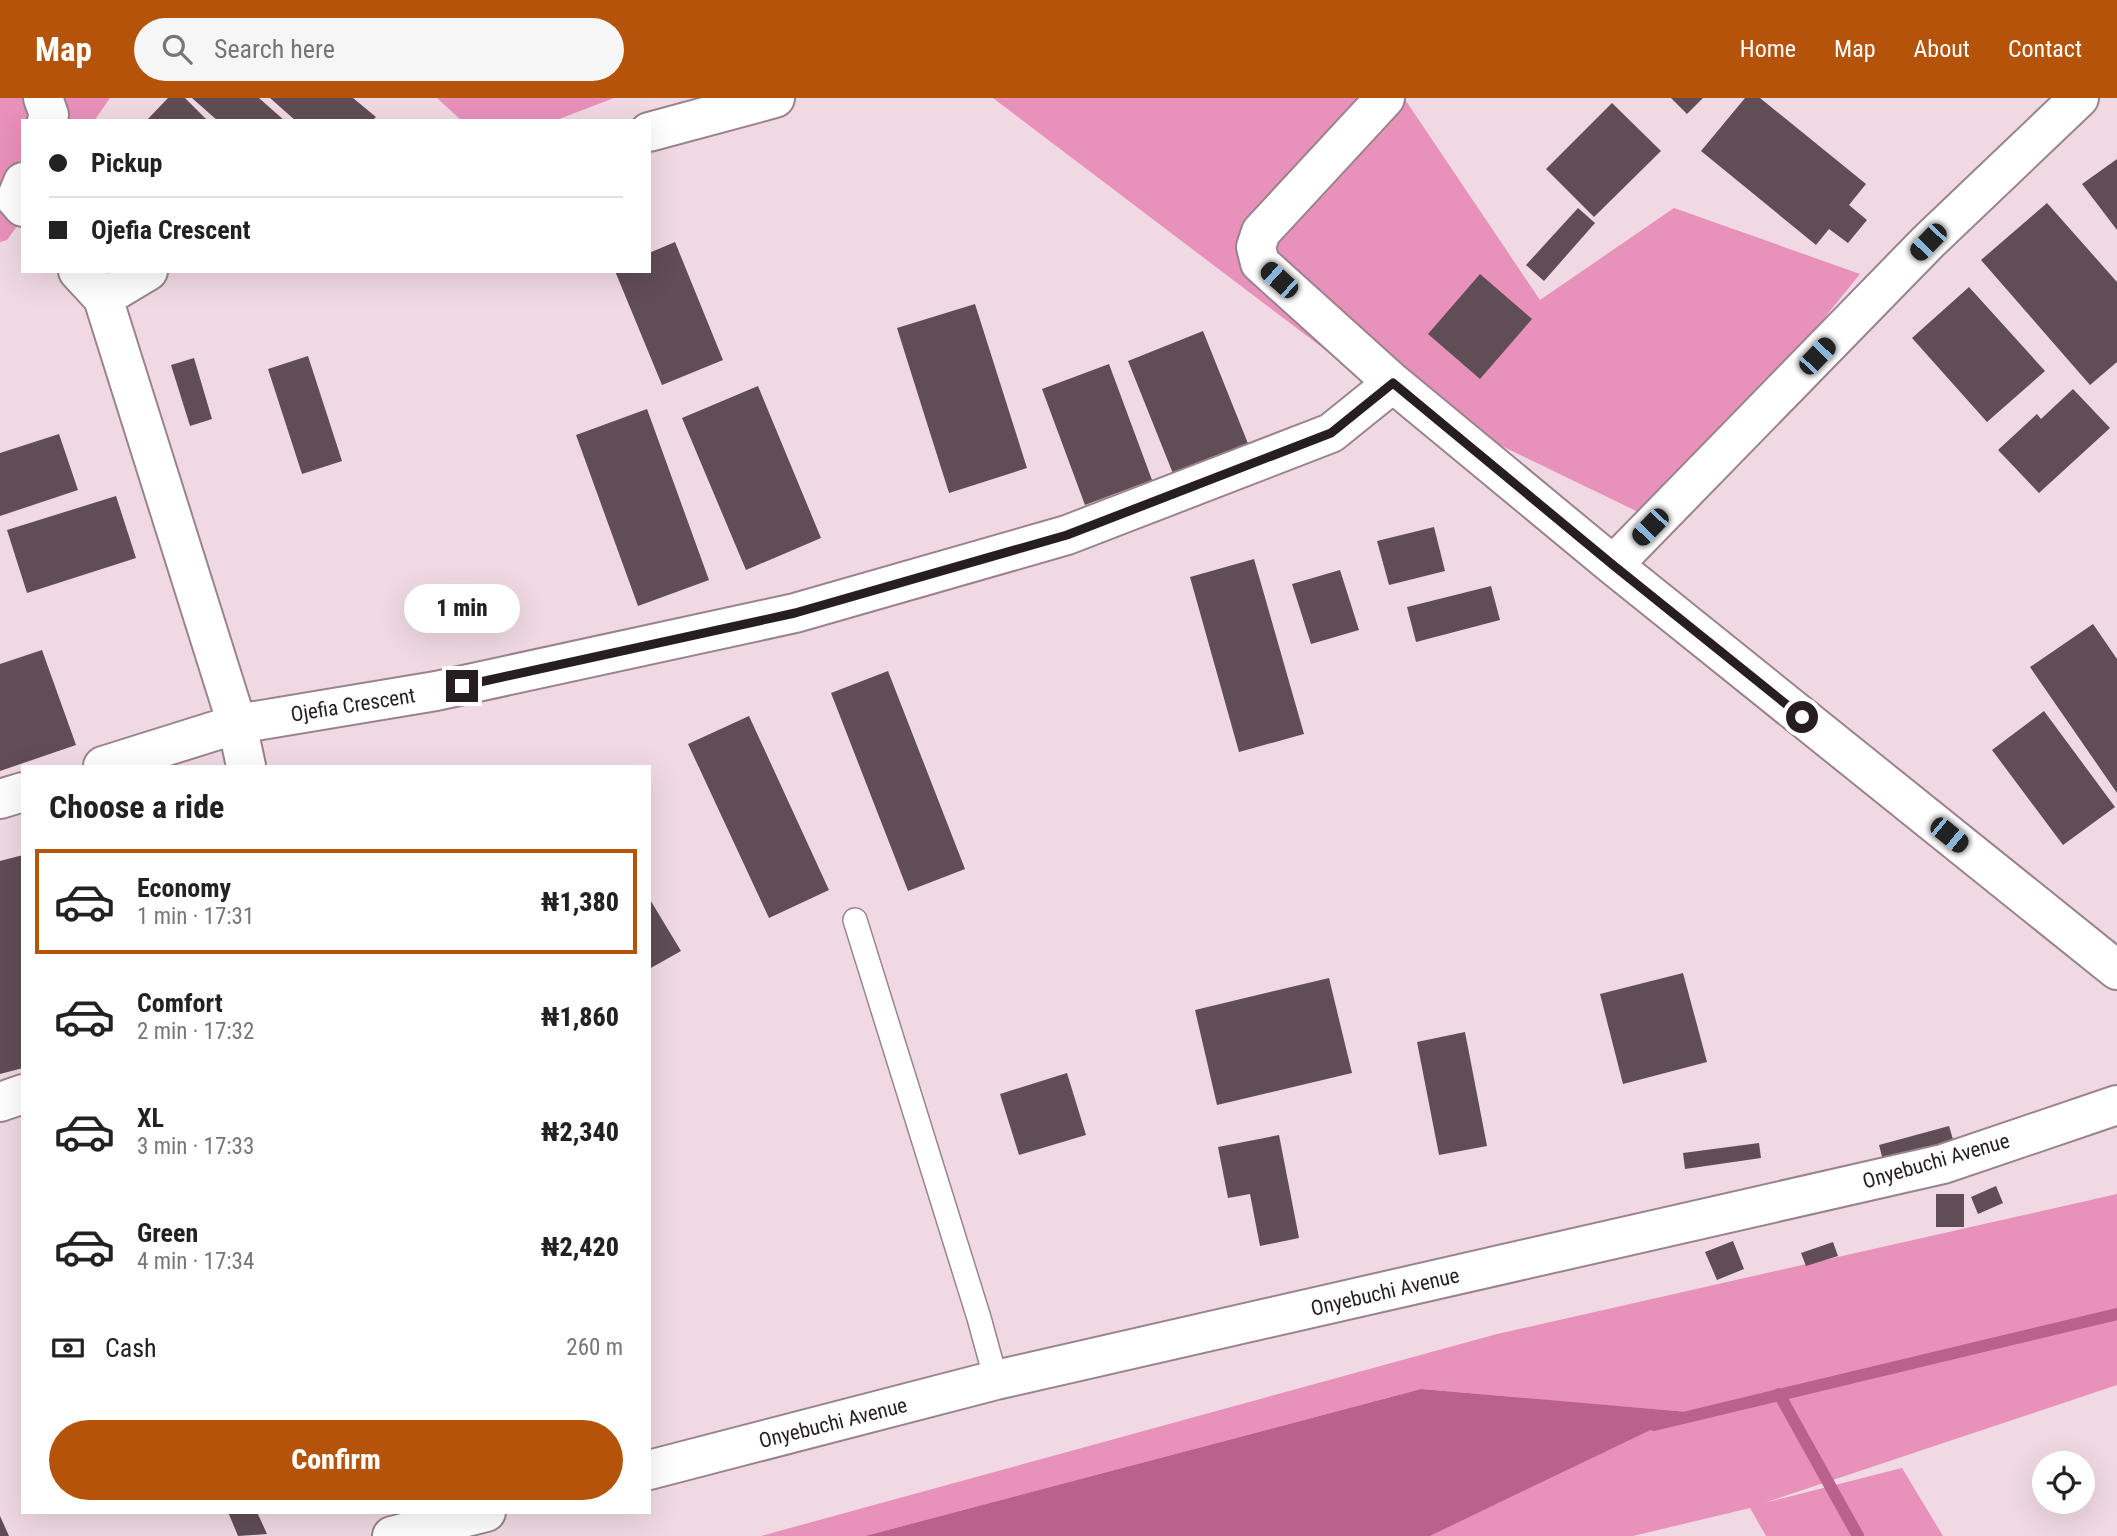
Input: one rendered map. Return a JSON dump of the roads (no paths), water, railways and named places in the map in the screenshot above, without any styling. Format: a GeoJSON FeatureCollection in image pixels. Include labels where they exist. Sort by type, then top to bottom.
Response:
{"type":"FeatureCollection","features":[{"type":"Feature","properties":{"kind":"street"},"geometry":{"type":"LineString","coordinates":[[43,98],[49,115],[48,119]]}},
{"type":"Feature","properties":{"kind":"street"},"geometry":{"type":"LineString","coordinates":[[651,131],[775,98]]}},
{"type":"Feature","properties":{"kind":"street"},"geometry":{"type":"LineString","coordinates":[[1385,98],[1261,232],[1256,247],[1260,263],[1390,386],[2117,970]]}},
{"type":"Feature","properties":{"kind":"street"},"geometry":{"type":"LineString","coordinates":[[1613,565],[1928,242],[2079,98]]}},
{"type":"Feature","properties":{"kind":"street"},"geometry":{"type":"LineString","coordinates":[[140,273],[91,285],[237,724],[246,765]]}},
{"type":"Feature","properties":{"kind":"street","name":"Ojefia Crescent"},"geometry":{"type":"LineString","coordinates":[[106,765],[237,724],[436,691],[795,613],[1067,535],[1331,433],[1390,386]]}},
{"type":"Feature","properties":{"kind":"street"},"geometry":{"type":"LineString","coordinates":[[0,799],[21,793]]}},
{"type":"Feature","properties":{"kind":"street"},"geometry":{"type":"LineString","coordinates":[[0,1102],[21,1095]]}},
{"type":"Feature","properties":{"kind":"street","name":"Onyebuchi Avenue"},"geometry":{"type":"LineString","coordinates":[[651,1469],[996,1381],[1943,1164],[2117,1105]]}},
{"type":"Feature","properties":{"kind":"street"},"geometry":{"type":"LineString","coordinates":[[392,1536],[478,1514]]}},
{"type":"Feature","properties":{"kind":"lane"},"geometry":{"type":"LineString","coordinates":[[855,920],[979,1318],[996,1381]]}},
{"type":"Feature","properties":{"kind":"waterway"},"geometry":{"type":"LineString","coordinates":[[1654,1425],[2117,1314]]}},
{"type":"Feature","properties":{"kind":"waterway"},"geometry":{"type":"LineString","coordinates":[[1779,1394],[1858,1536]]}}]}
